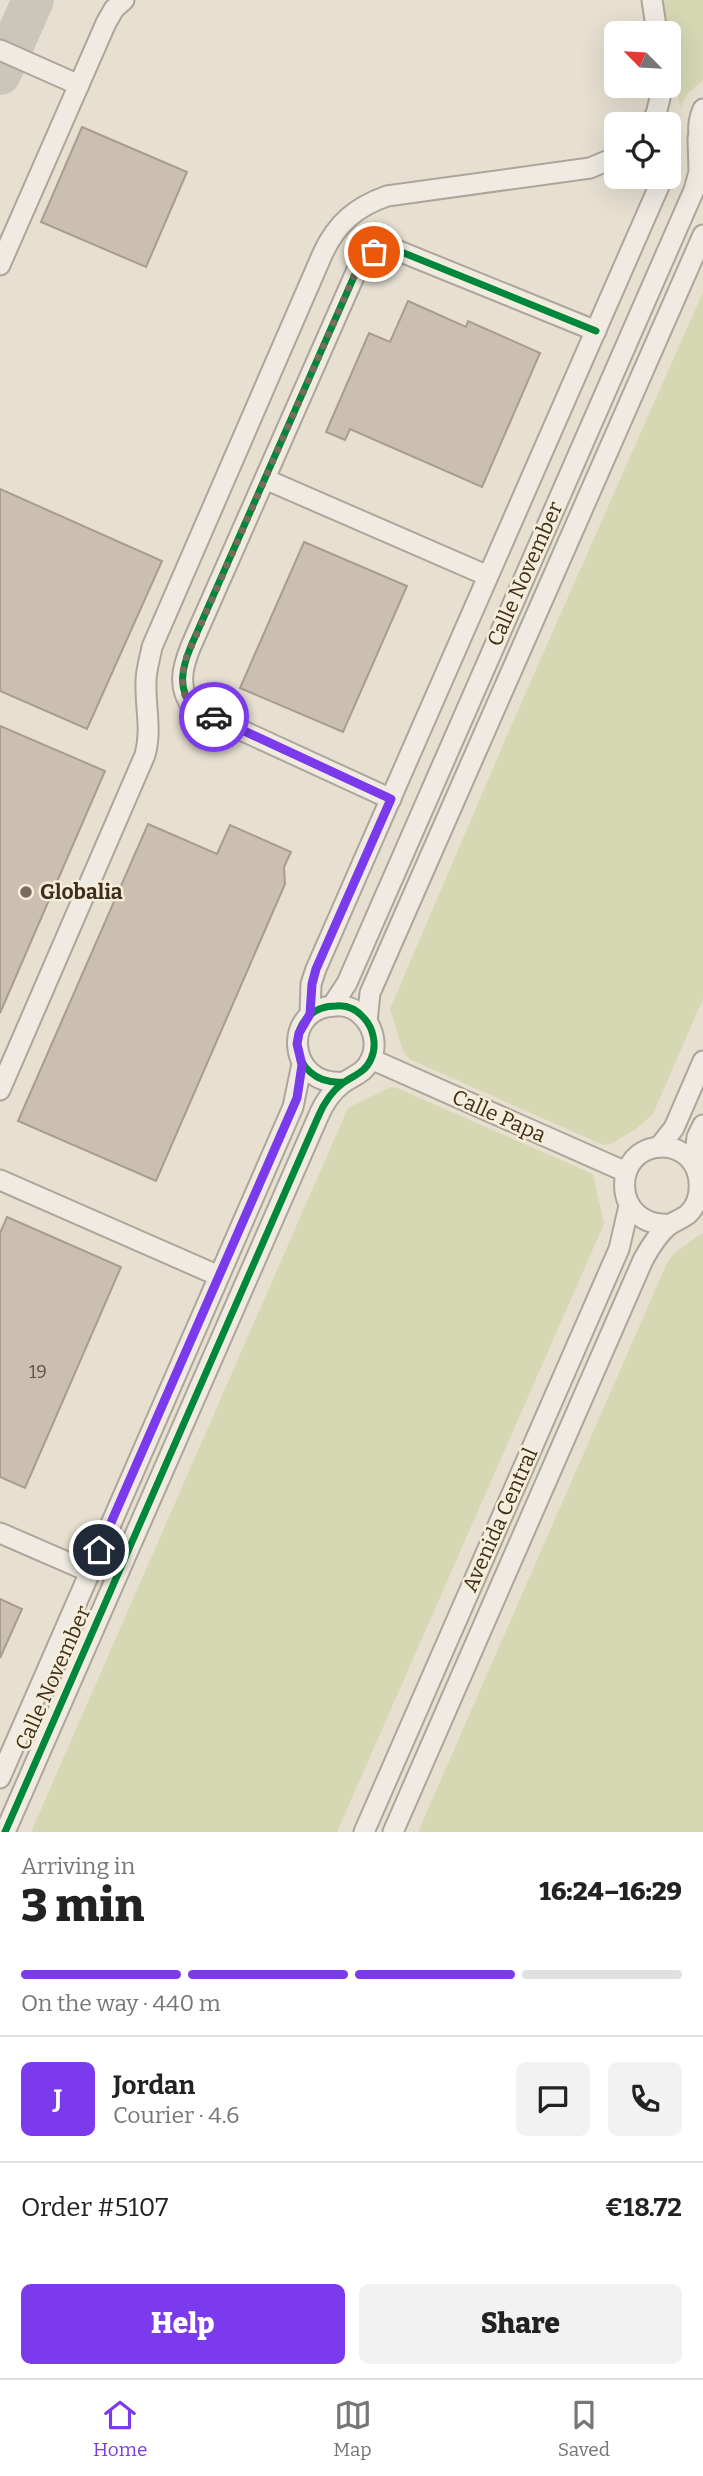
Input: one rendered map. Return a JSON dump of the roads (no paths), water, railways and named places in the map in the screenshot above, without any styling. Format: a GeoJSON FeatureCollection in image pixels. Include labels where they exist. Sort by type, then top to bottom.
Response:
{"type":"FeatureCollection","features":[{"type":"Feature","properties":{"kind":"street"},"geometry":{"type":"LineString","coordinates":[[0,265],[106,23],[114,9],[124,0]]}},
{"type":"Feature","properties":{"kind":"street"},"geometry":{"type":"LineString","coordinates":[[652,0],[655,21]]}},
{"type":"Feature","properties":{"kind":"street"},"geometry":{"type":"LineString","coordinates":[[0,50],[79,85]]}},
{"type":"Feature","properties":{"kind":"street","name":"Calle November"},"geometry":{"type":"LineString","coordinates":[[332,1006],[347,983],[694,190],[699,172],[701,143],[698,124],[703,109]]}},
{"type":"Feature","properties":{"kind":"street"},"geometry":{"type":"LineString","coordinates":[[0,1090],[145,755],[149,741],[146,682],[152,647],[323,253],[336,229],[359,208],[387,196],[590,168],[604,162]]}},
{"type":"Feature","properties":{"kind":"street","name":"Calle November"},"geometry":{"type":"LineString","coordinates":[[310,1014],[316,969],[658,189]]}},
{"type":"Feature","properties":{"kind":"street","name":"Calle November"},"geometry":{"type":"LineString","coordinates":[[368,1022],[370,993],[703,235]]}},
{"type":"Feature","properties":{"kind":"street"},"geometry":{"type":"LineString","coordinates":[[391,799],[193,708],[183,689],[184,663],[356,272],[374,252],[384,248],[394,249],[596,331]]}},
{"type":"Feature","properties":{"kind":"street"},"geometry":{"type":"LineString","coordinates":[[265,479],[488,576]]}},
{"type":"Feature","properties":{"kind":"street"},"geometry":{"type":"LineString","coordinates":[[332,1006],[352,1009],[368,1022],[373,1033],[371,1059],[365,1069],[344,1082],[325,1082],[316,1078],[302,1065],[297,1044],[299,1033],[310,1014],[320,1008],[332,1006]]}},
{"type":"Feature","properties":{"kind":"street","name":"Calle Papa"},"geometry":{"type":"LineString","coordinates":[[371,1059],[626,1172]]}},
{"type":"Feature","properties":{"kind":"street"},"geometry":{"type":"LineString","coordinates":[[659,1147],[679,1151],[694,1164],[699,1175],[700,1203],[682,1219],[671,1224],[652,1223],[635,1213],[625,1195],[626,1172],[639,1155],[659,1147],[674,1128],[703,1061]]}},
{"type":"Feature","properties":{"kind":"street","name":"Calle November"},"geometry":{"type":"LineString","coordinates":[[0,1778],[297,1098],[302,1065]]}},
{"type":"Feature","properties":{"kind":"street","name":"Calle November"},"geometry":{"type":"LineString","coordinates":[[5,1832],[318,1117],[344,1082]]}},
{"type":"Feature","properties":{"kind":"street"},"geometry":{"type":"LineString","coordinates":[[694,1164],[697,1137],[703,1125]]}},
{"type":"Feature","properties":{"kind":"street"},"geometry":{"type":"LineString","coordinates":[[0,1180],[219,1276]]}},
{"type":"Feature","properties":{"kind":"street","name":"Avenida Central"},"geometry":{"type":"LineString","coordinates":[[364,1832],[619,1249],[629,1206]]}},
{"type":"Feature","properties":{"kind":"street","name":"Avenida Central"},"geometry":{"type":"LineString","coordinates":[[393,1832],[643,1260],[649,1248],[671,1224]]}},
{"type":"Feature","properties":{"kind":"street"},"geometry":{"type":"LineString","coordinates":[[0,1534],[90,1573]]}},
{"type":"Feature","properties":{"kind":"place","name":"Globalia"},"geometry":{"type":"Point","coordinates":[26,892]}}]}
